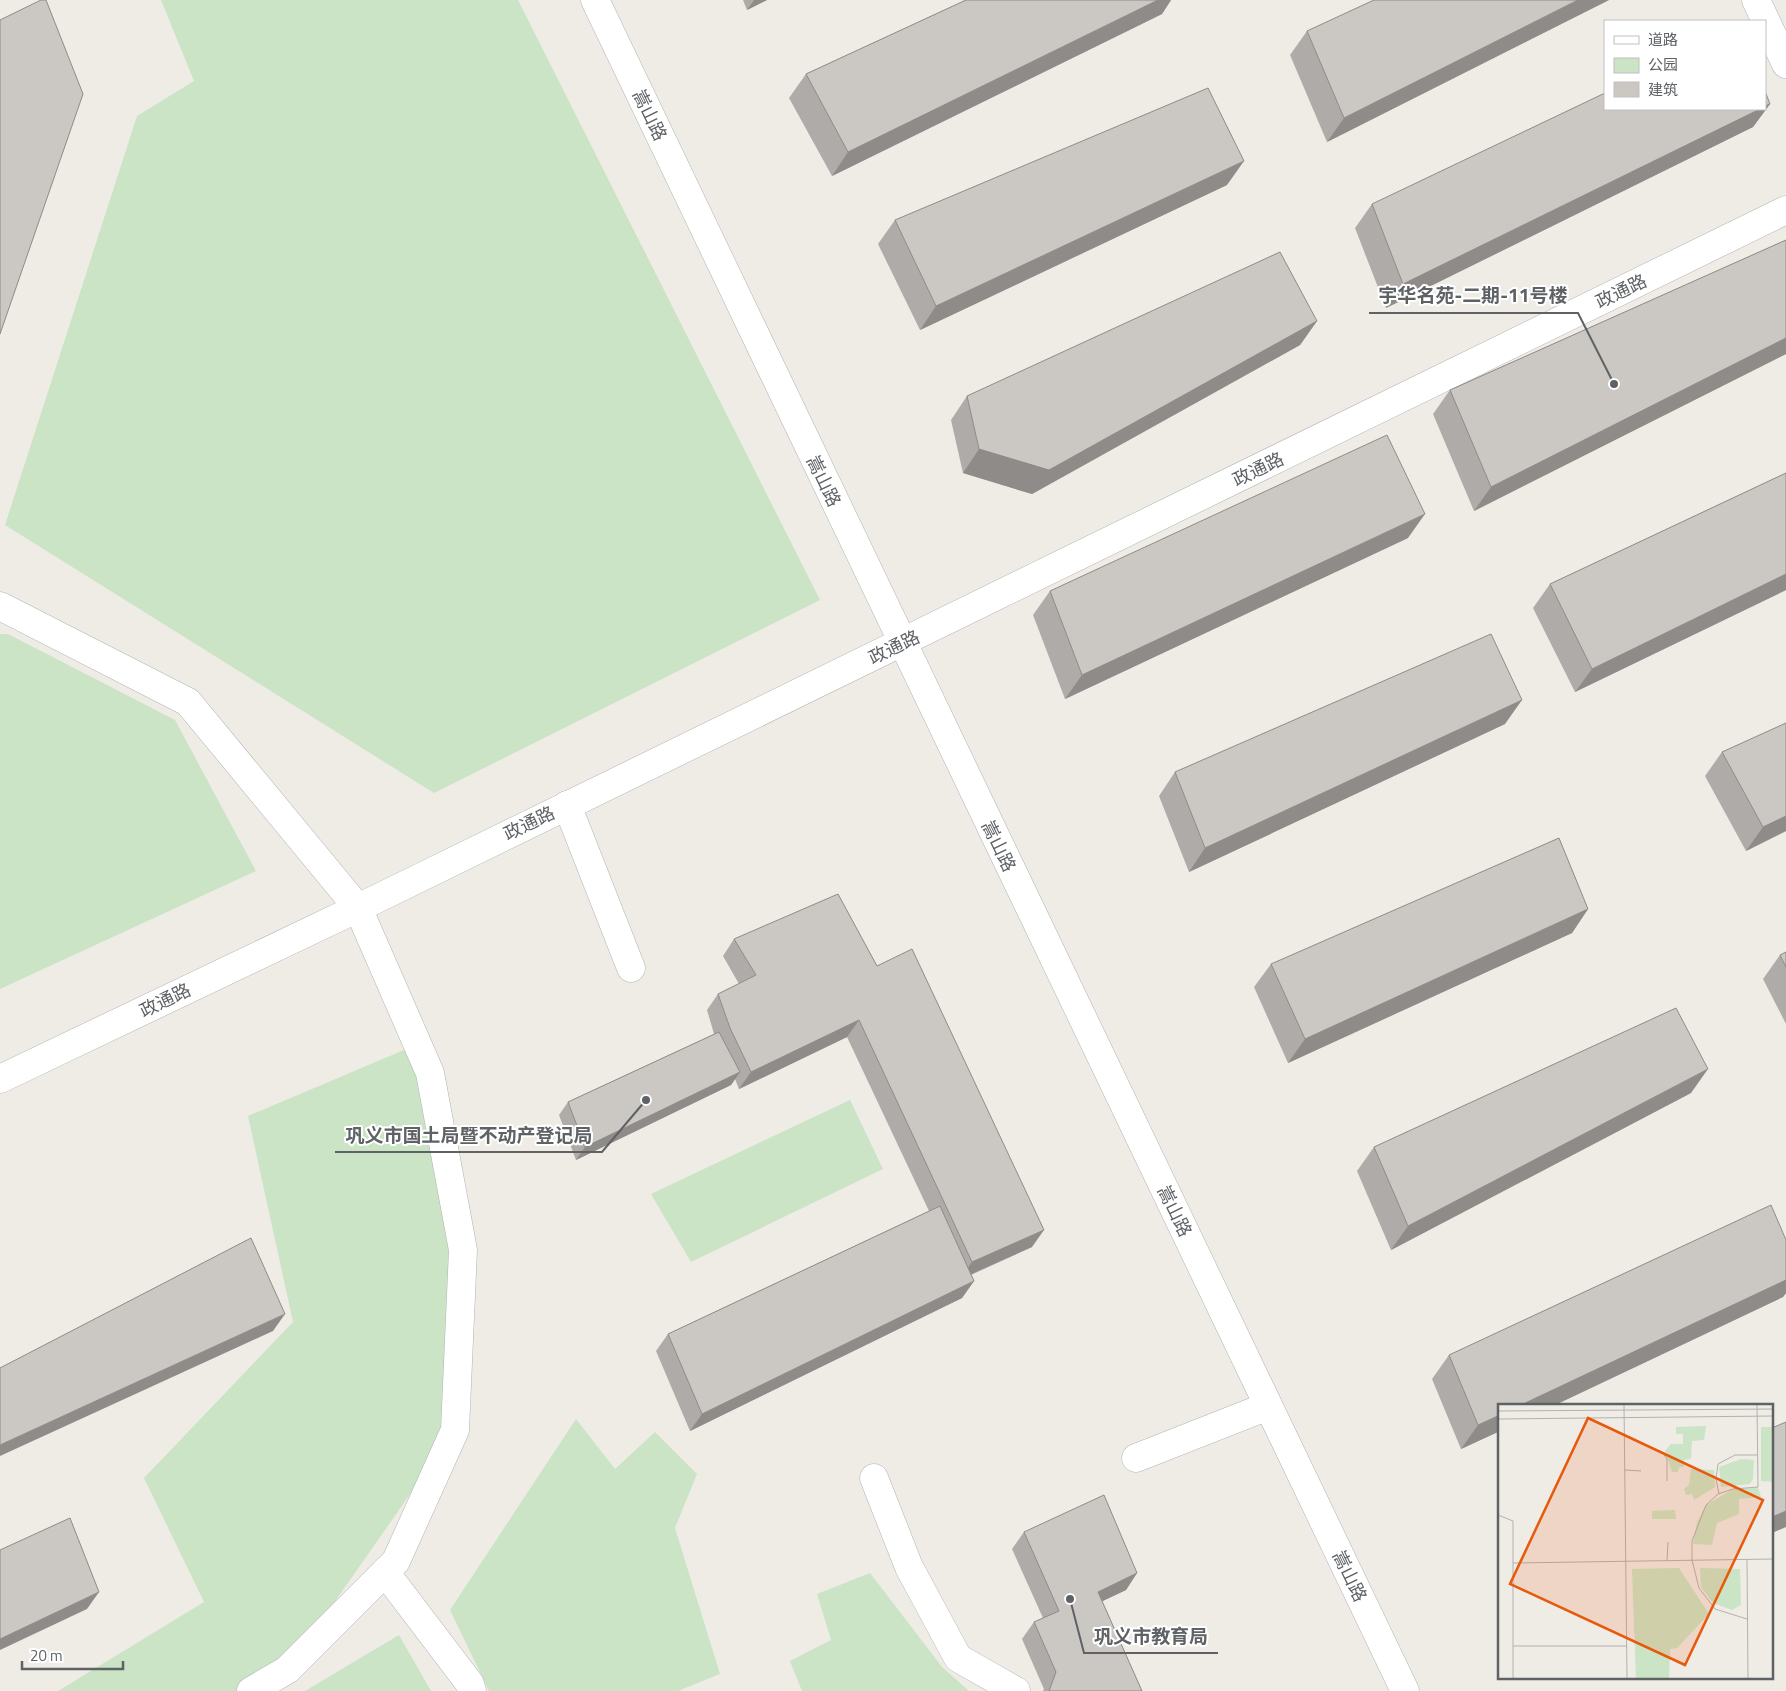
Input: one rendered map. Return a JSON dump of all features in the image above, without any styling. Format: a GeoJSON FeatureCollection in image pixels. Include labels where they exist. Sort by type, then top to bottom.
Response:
{"type":"FeatureCollection","features":[{"type":"Feature","properties":{"kind":"street","name":"嵩山路"},"geometry":{"type":"LineString","coordinates":[[595,0],[1405,1691]]}},
{"type":"Feature","properties":{"kind":"street"},"geometry":{"type":"LineString","coordinates":[[1756,0],[1765,20]]}},
{"type":"Feature","properties":{"kind":"street"},"geometry":{"type":"LineString","coordinates":[[1766,21],[1786,64]]}},
{"type":"Feature","properties":{"kind":"street","name":"政通路"},"geometry":{"type":"LineString","coordinates":[[0,1080],[358,908],[1786,210]]}},
{"type":"Feature","properties":{"kind":"street"},"geometry":{"type":"LineString","coordinates":[[0,606],[188,702],[358,908],[430,1073],[463,1250],[455,1430],[396,1561],[286,1670],[250,1691]]}},
{"type":"Feature","properties":{"kind":"street"},"geometry":{"type":"LineString","coordinates":[[566,805],[631,968]]}},
{"type":"Feature","properties":{"kind":"street"},"geometry":{"type":"LineString","coordinates":[[1136,1458],[1268,1406]]}},
{"type":"Feature","properties":{"kind":"street"},"geometry":{"type":"LineString","coordinates":[[874,1478],[908,1567],[958,1658],[1016,1691]]}},
{"type":"Feature","properties":{"kind":"street"},"geometry":{"type":"LineString","coordinates":[[385,1572],[470,1684],[472,1691]]}},
{"type":"Feature","properties":{"kind":"green space"},"geometry":{"type":"Polygon","coordinates":[[[161,0],[518,0],[820,600],[434,793],[5,525],[137,116],[194,81],[161,0]]]}},
{"type":"Feature","properties":{"kind":"green space"},"geometry":{"type":"Polygon","coordinates":[[[0,634],[8,634],[175,720],[256,871],[0,989],[0,634]]]}},
{"type":"Feature","properties":{"kind":"green space"},"geometry":{"type":"Polygon","coordinates":[[[411,1047],[463,1250],[455,1430],[287,1670],[251,1691],[58,1691],[204,1602],[144,1478],[293,1322],[248,1116],[411,1047]]]}},
{"type":"Feature","properties":{"kind":"green space"},"geometry":{"type":"Polygon","coordinates":[[[850,1100],[883,1169],[691,1262],[651,1194],[850,1100]]]}},
{"type":"Feature","properties":{"kind":"green space"},"geometry":{"type":"Polygon","coordinates":[[[576,1419],[615,1469],[655,1432],[697,1474],[675,1528],[720,1674],[678,1691],[489,1691],[450,1610],[576,1419]]]}},
{"type":"Feature","properties":{"kind":"green space"},"geometry":{"type":"Polygon","coordinates":[[[870,1573],[942,1667],[969,1691],[802,1691],[790,1661],[831,1640],[817,1594],[870,1573]]]}},
{"type":"Feature","properties":{"kind":"green space"},"geometry":{"type":"Polygon","coordinates":[[[399,1635],[431,1691],[305,1691],[399,1635]]]}},
{"type":"Feature","properties":{"kind":"building"},"geometry":{"type":"Polygon","coordinates":[[[41,0],[46,0],[83,94],[0,334],[0,20],[41,0]]]}},
{"type":"Feature","properties":{"kind":"building"},"geometry":{"type":"Polygon","coordinates":[[[966,0],[1158,0],[848,152],[806,74],[966,0]]]}},
{"type":"Feature","properties":{"kind":"building"},"geometry":{"type":"Polygon","coordinates":[[[1374,0],[1578,0],[1344,118],[1307,31],[1374,0]]]}},
{"type":"Feature","properties":{"kind":"building"},"geometry":{"type":"Polygon","coordinates":[[[1208,88],[1244,161],[936,306],[895,220],[1208,88]]]}},
{"type":"Feature","properties":{"kind":"building"},"geometry":{"type":"Polygon","coordinates":[[[1604,93],[1604,110],[1758,110],[1403,284],[1372,204],[1604,93]]]}},
{"type":"Feature","properties":{"kind":"building"},"geometry":{"type":"Polygon","coordinates":[[[1766,94],[1770,104],[1766,106],[1766,94]]]}},
{"type":"Feature","properties":{"kind":"building"},"geometry":{"type":"Polygon","coordinates":[[[1786,240],[1786,338],[1491,487],[1450,390],[1786,240]]]}},
{"type":"Feature","properties":{"kind":"building"},"geometry":{"type":"Polygon","coordinates":[[[1280,252],[1317,321],[1049,470],[979,449],[967,396],[1280,252]]]}},
{"type":"Feature","properties":{"kind":"building"},"geometry":{"type":"Polygon","coordinates":[[[1387,435],[1425,514],[1082,675],[1050,591],[1387,435]]]}},
{"type":"Feature","properties":{"kind":"building"},"geometry":{"type":"Polygon","coordinates":[[[1786,473],[1786,574],[1592,669],[1550,584],[1786,473]]]}},
{"type":"Feature","properties":{"kind":"building"},"geometry":{"type":"Polygon","coordinates":[[[1491,634],[1522,700],[1205,848],[1175,772],[1491,634]]]}},
{"type":"Feature","properties":{"kind":"building"},"geometry":{"type":"Polygon","coordinates":[[[1786,723],[1786,816],[1763,827],[1722,752],[1786,723]]]}},
{"type":"Feature","properties":{"kind":"building"},"geometry":{"type":"Polygon","coordinates":[[[1559,838],[1588,909],[1305,1039],[1271,964],[1559,838]]]}},
{"type":"Feature","properties":{"kind":"building"},"geometry":{"type":"Polygon","coordinates":[[[838,894],[877,966],[912,949],[1044,1230],[972,1262],[859,1020],[751,1072],[730,1028],[718,994],[756,975],[734,939],[838,894]]]}},
{"type":"Feature","properties":{"kind":"building"},"geometry":{"type":"Polygon","coordinates":[[[1786,952],[1786,967],[1780,955],[1786,952]]]}},
{"type":"Feature","properties":{"kind":"building"},"geometry":{"type":"Polygon","coordinates":[[[1676,1008],[1708,1069],[1408,1226],[1374,1147],[1676,1008]]]}},
{"type":"Feature","properties":{"kind":"building"},"geometry":{"type":"Polygon","coordinates":[[[719,1032],[740,1072],[585,1147],[568,1102],[719,1032]]]}},
{"type":"Feature","properties":{"kind":"building"},"geometry":{"type":"Polygon","coordinates":[[[1771,1205],[1786,1240],[1786,1280],[1523,1404],[1498,1404],[1498,1416],[1478,1425],[1449,1355],[1771,1205]]]}},
{"type":"Feature","properties":{"kind":"building"},"geometry":{"type":"Polygon","coordinates":[[[940,1206],[974,1281],[702,1414],[668,1334],[940,1206]]]}},
{"type":"Feature","properties":{"kind":"building"},"geometry":{"type":"Polygon","coordinates":[[[251,1238],[285,1314],[0,1445],[0,1368],[251,1238]]]}},
{"type":"Feature","properties":{"kind":"building"},"geometry":{"type":"Polygon","coordinates":[[[1786,1422],[1786,1511],[1774,1516],[1774,1427],[1786,1422]]]}},
{"type":"Feature","properties":{"kind":"building"},"geometry":{"type":"Polygon","coordinates":[[[1104,1495],[1137,1573],[1098,1592],[1142,1691],[1049,1691],[1056,1672],[1034,1622],[1059,1611],[1024,1532],[1104,1495]]]}},
{"type":"Feature","properties":{"kind":"building"},"geometry":{"type":"Polygon","coordinates":[[[70,1518],[99,1592],[0,1639],[0,1550],[70,1518]]]}},
{"type":"Feature","properties":{"kind":"place","name":"宇华名苑-二期-11号楼"},"geometry":{"type":"Point","coordinates":[1614,384]}},
{"type":"Feature","properties":{"kind":"place","name":"巩义市国土局暨不动产登记局"},"geometry":{"type":"Point","coordinates":[646,1100]}},
{"type":"Feature","properties":{"kind":"place","name":"巩义市教育局"},"geometry":{"type":"Point","coordinates":[1070,1599]}}]}
